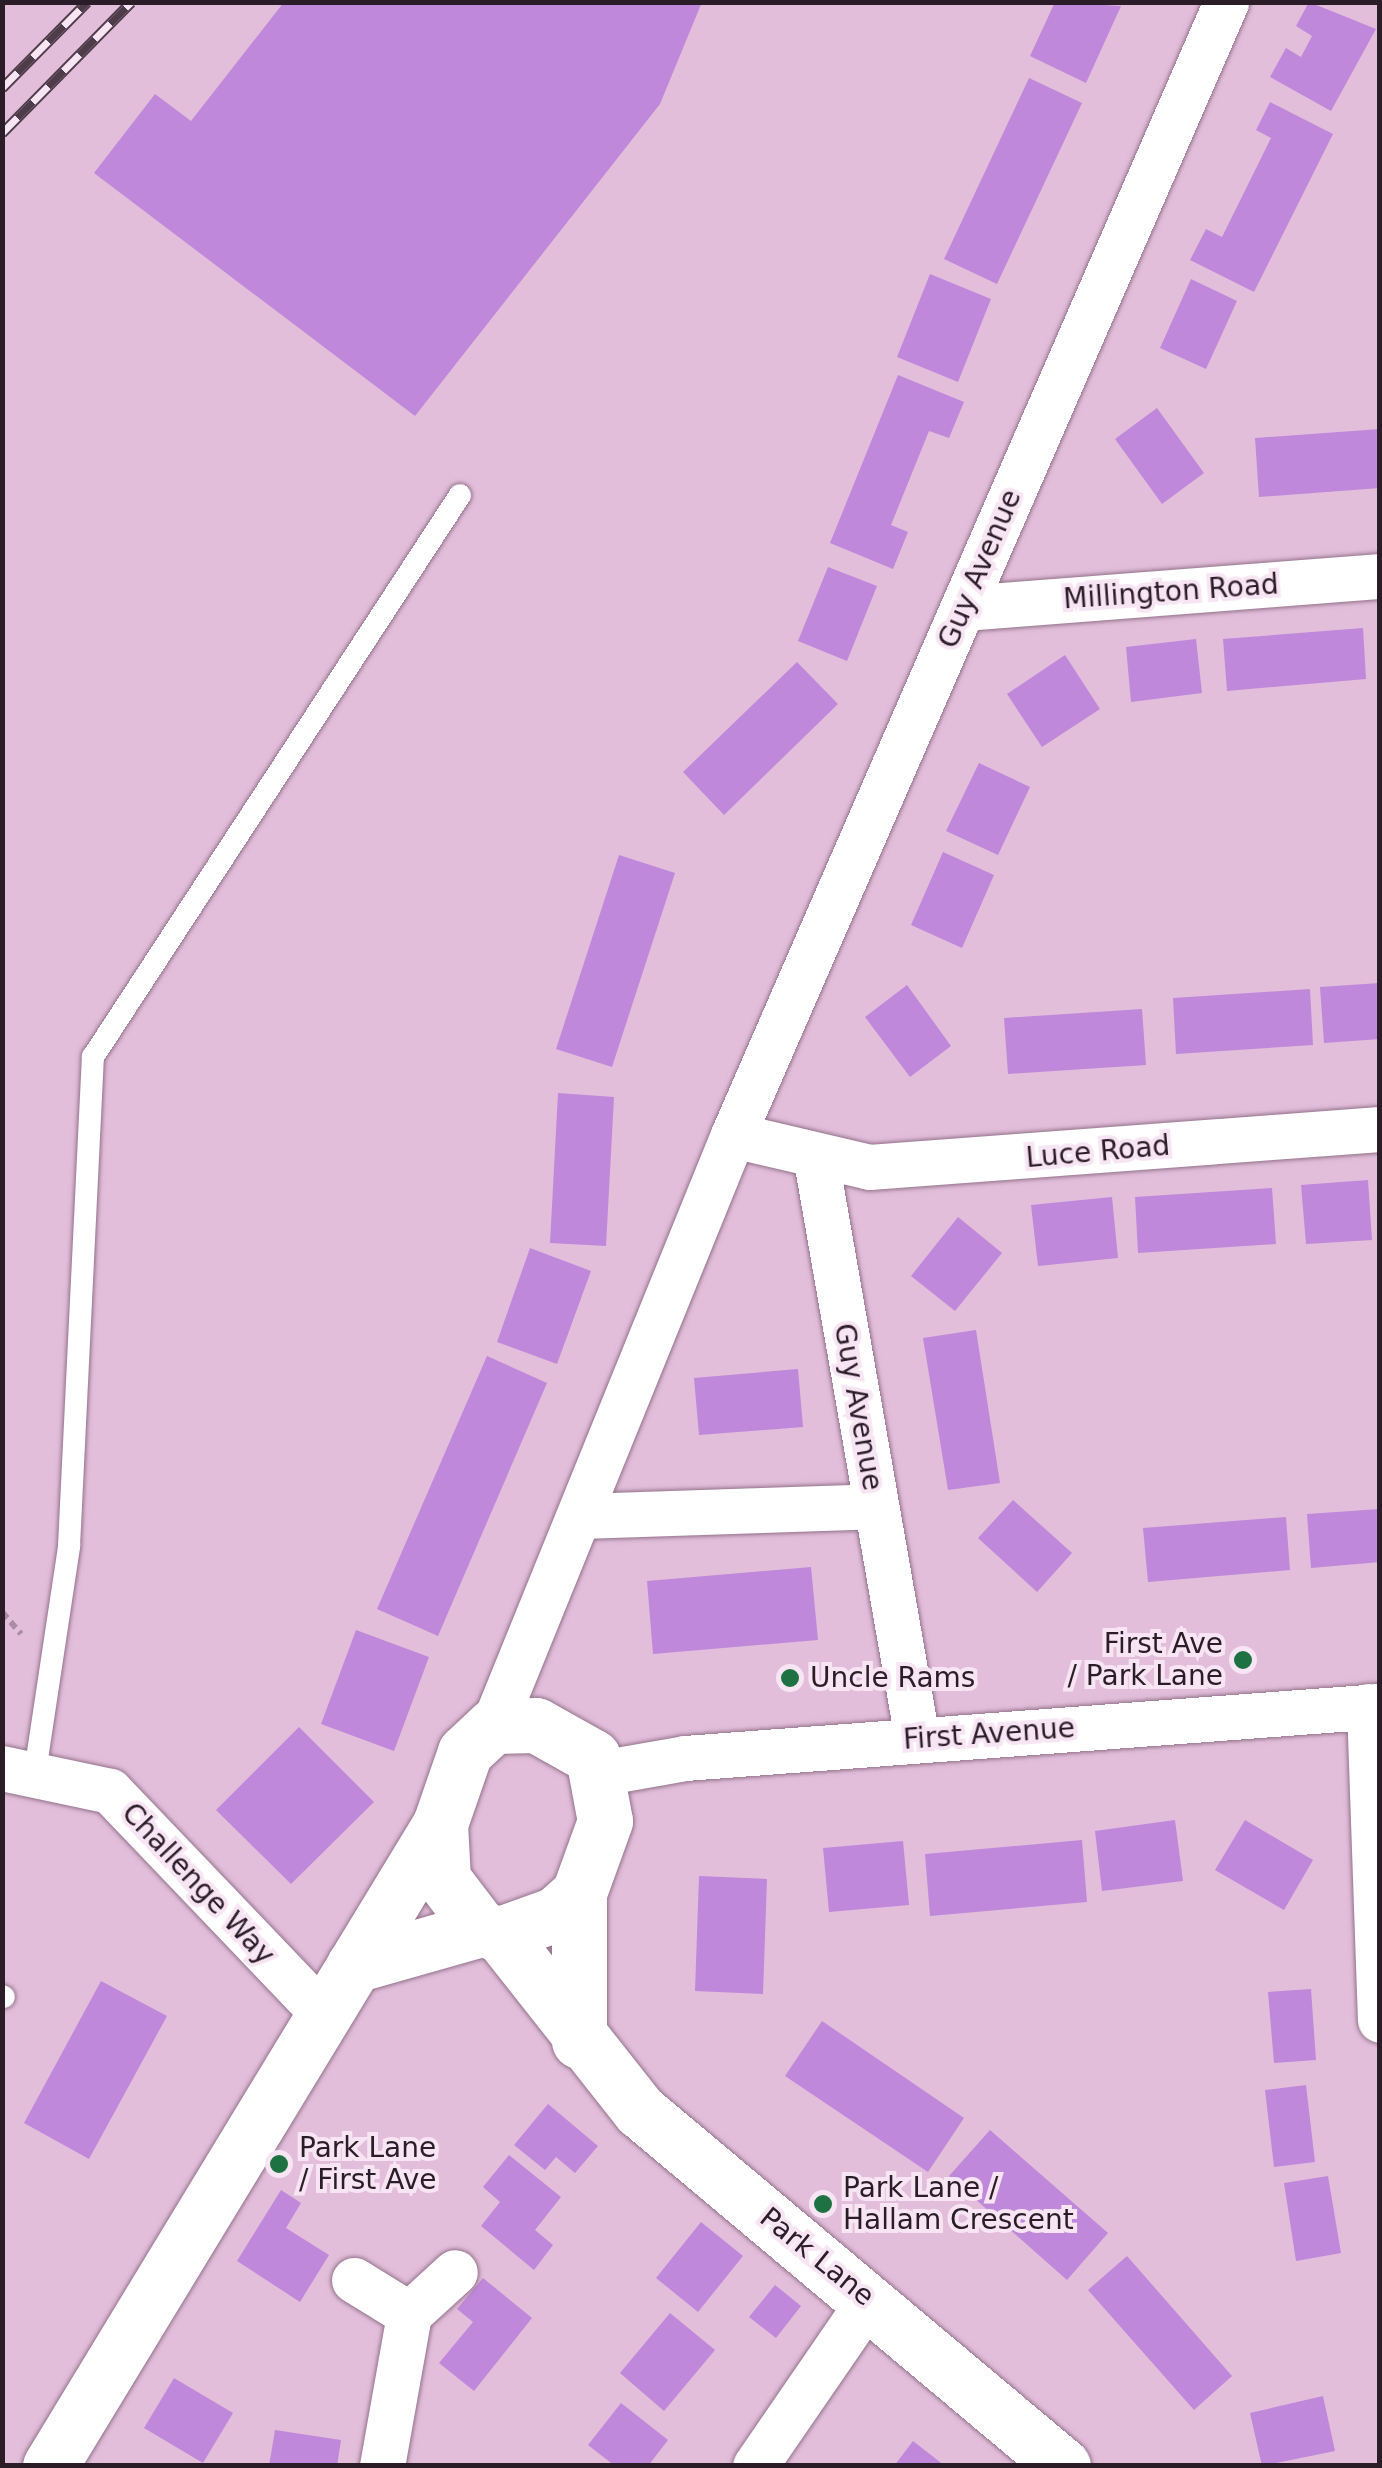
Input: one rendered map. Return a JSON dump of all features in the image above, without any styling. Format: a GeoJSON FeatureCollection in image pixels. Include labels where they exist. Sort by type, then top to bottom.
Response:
{"type":"FeatureCollection","features":[{"type":"Feature","properties":{"kind":"street","name":"Guy Avenue"},"geometry":{"type":"LineString","coordinates":[[493,1726],[733,1135],[1226,2]]}},
{"type":"Feature","properties":{"kind":"street","name":"Millington Road"},"geometry":{"type":"LineString","coordinates":[[963,608],[1380,576]]}},
{"type":"Feature","properties":{"kind":"street","name":"Luce Road"},"geometry":{"type":"LineString","coordinates":[[816,1160],[934,1165],[1380,1129]]}},
{"type":"Feature","properties":{"kind":"street"},"geometry":{"type":"LineString","coordinates":[[733,1135],[816,1160]]}},
{"type":"Feature","properties":{"kind":"street","name":"Guy Avenue"},"geometry":{"type":"LineString","coordinates":[[816,1160],[917,1739]]}},
{"type":"Feature","properties":{"kind":"street"},"geometry":{"type":"LineString","coordinates":[[581,1516],[875,1506]]}},
{"type":"Feature","properties":{"kind":"street"},"geometry":{"type":"LineString","coordinates":[[1374,1706],[1380,2020]]}},
{"type":"Feature","properties":{"kind":"street","name":"First Avenue"},"geometry":{"type":"LineString","coordinates":[[600,1774],[917,1739],[1374,1706]]}},
{"type":"Feature","properties":{"kind":"street"},"geometry":{"type":"LineString","coordinates":[[50,2466],[321,2012],[440,1824],[464,1752],[493,1726],[563,1735],[600,1774],[605,1822],[580,1893],[579,2041]]}},
{"type":"Feature","properties":{"kind":"street","name":"Challenge Way"},"geometry":{"type":"LineString","coordinates":[[19,1770],[110,1790],[321,2012]]}},
{"type":"Feature","properties":{"kind":"street"},"geometry":{"type":"LineString","coordinates":[[440,1824],[443,1879],[491,1931]]}},
{"type":"Feature","properties":{"kind":"street"},"geometry":{"type":"LineString","coordinates":[[354,1965],[556,1914],[580,1893]]}},
{"type":"Feature","properties":{"kind":"street","name":"Park Lane"},"geometry":{"type":"LineString","coordinates":[[491,1931],[640,2112],[1063,2466]]}},
{"type":"Feature","properties":{"kind":"street"},"geometry":{"type":"LineString","coordinates":[[382,2466],[409,2314],[455,2272]]}},
{"type":"Feature","properties":{"kind":"street"},"geometry":{"type":"LineString","coordinates":[[354,2280],[409,2314]]}},
{"type":"Feature","properties":{"kind":"street"},"geometry":{"type":"LineString","coordinates":[[755,2466],[869,2300]]}},
{"type":"Feature","properties":{"kind":"lane"},"geometry":{"type":"LineString","coordinates":[[19,1770],[69,1546],[93,1057],[460,495]]}},
{"type":"Feature","properties":{"kind":"building"},"geometry":{"type":"Polygon","coordinates":[[[284,2],[702,2],[660,104],[415,416],[94,173],[155,94],[191,121],[284,2]]]}},
{"type":"Feature","properties":{"kind":"building"},"geometry":{"type":"Polygon","coordinates":[[[1055,2],[1121,6],[1086,83],[1030,56],[1055,2]]]}},
{"type":"Feature","properties":{"kind":"building"},"geometry":{"type":"Polygon","coordinates":[[[1309,2],[1376,29],[1331,111],[1270,77],[1286,48],[1301,57],[1312,36],[1296,26],[1309,2]]]}},
{"type":"Feature","properties":{"kind":"building"},"geometry":{"type":"Polygon","coordinates":[[[1029,78],[1082,103],[997,284],[944,259],[1029,78]]]}},
{"type":"Feature","properties":{"kind":"building"},"geometry":{"type":"Polygon","coordinates":[[[1270,102],[1333,134],[1254,292],[1190,260],[1206,229],[1222,237],[1271,138],[1256,130],[1270,102]]]}},
{"type":"Feature","properties":{"kind":"building"},"geometry":{"type":"Polygon","coordinates":[[[930,274],[991,299],[958,382],[897,357],[930,274]]]}},
{"type":"Feature","properties":{"kind":"building"},"geometry":{"type":"Polygon","coordinates":[[[1191,279],[1237,301],[1206,369],[1160,348],[1191,279]]]}},
{"type":"Feature","properties":{"kind":"building"},"geometry":{"type":"Polygon","coordinates":[[[898,375],[964,402],[949,438],[929,431],[891,525],[908,532],[893,569],[830,543],[898,375]]]}},
{"type":"Feature","properties":{"kind":"building"},"geometry":{"type":"Polygon","coordinates":[[[1157,408],[1204,473],[1162,504],[1115,439],[1157,408]]]}},
{"type":"Feature","properties":{"kind":"building"},"geometry":{"type":"Polygon","coordinates":[[[1380,429],[1380,488],[1259,497],[1255,438],[1380,429]]]}},
{"type":"Feature","properties":{"kind":"building"},"geometry":{"type":"Polygon","coordinates":[[[828,567],[877,586],[847,661],[798,641],[828,567]]]}},
{"type":"Feature","properties":{"kind":"building"},"geometry":{"type":"Polygon","coordinates":[[[1363,628],[1366,679],[1227,691],[1223,639],[1363,628]]]}},
{"type":"Feature","properties":{"kind":"building"},"geometry":{"type":"Polygon","coordinates":[[[1196,639],[1202,693],[1131,702],[1126,647],[1196,639]]]}},
{"type":"Feature","properties":{"kind":"building"},"geometry":{"type":"Polygon","coordinates":[[[1065,655],[1100,709],[1042,747],[1007,694],[1065,655]]]}},
{"type":"Feature","properties":{"kind":"building"},"geometry":{"type":"Polygon","coordinates":[[[797,662],[838,704],[724,815],[683,772],[797,662]]]}},
{"type":"Feature","properties":{"kind":"building"},"geometry":{"type":"Polygon","coordinates":[[[979,763],[1030,787],[998,855],[946,831],[979,763]]]}},
{"type":"Feature","properties":{"kind":"building"},"geometry":{"type":"Polygon","coordinates":[[[943,852],[994,875],[962,948],[911,925],[943,852]]]}},
{"type":"Feature","properties":{"kind":"building"},"geometry":{"type":"Polygon","coordinates":[[[619,855],[675,873],[612,1067],[556,1049],[619,855]]]}},
{"type":"Feature","properties":{"kind":"building"},"geometry":{"type":"Polygon","coordinates":[[[1380,983],[1380,1039],[1324,1043],[1320,987],[1380,983]]]}},
{"type":"Feature","properties":{"kind":"building"},"geometry":{"type":"Polygon","coordinates":[[[907,985],[951,1046],[910,1077],[865,1017],[907,985]]]}},
{"type":"Feature","properties":{"kind":"building"},"geometry":{"type":"Polygon","coordinates":[[[1310,989],[1313,1045],[1176,1054],[1173,998],[1310,989]]]}},
{"type":"Feature","properties":{"kind":"building"},"geometry":{"type":"Polygon","coordinates":[[[1142,1009],[1146,1065],[1008,1074],[1004,1018],[1142,1009]]]}},
{"type":"Feature","properties":{"kind":"building"},"geometry":{"type":"Polygon","coordinates":[[[558,1093],[614,1097],[606,1246],[550,1243],[558,1093]]]}},
{"type":"Feature","properties":{"kind":"building"},"geometry":{"type":"Polygon","coordinates":[[[1368,1180],[1372,1240],[1306,1244],[1301,1185],[1368,1180]]]}},
{"type":"Feature","properties":{"kind":"building"},"geometry":{"type":"Polygon","coordinates":[[[1272,1188],[1276,1244],[1138,1253],[1135,1197],[1272,1188]]]}},
{"type":"Feature","properties":{"kind":"building"},"geometry":{"type":"Polygon","coordinates":[[[1112,1197],[1118,1258],[1038,1266],[1031,1205],[1112,1197]]]}},
{"type":"Feature","properties":{"kind":"building"},"geometry":{"type":"Polygon","coordinates":[[[958,1217],[1002,1253],[955,1311],[911,1276],[958,1217]]]}},
{"type":"Feature","properties":{"kind":"building"},"geometry":{"type":"Polygon","coordinates":[[[530,1248],[591,1271],[557,1364],[497,1342],[530,1248]]]}},
{"type":"Feature","properties":{"kind":"building"},"geometry":{"type":"Polygon","coordinates":[[[976,1330],[1000,1483],[948,1490],[923,1338],[976,1330]]]}},
{"type":"Feature","properties":{"kind":"building"},"geometry":{"type":"Polygon","coordinates":[[[487,1356],[547,1383],[438,1636],[377,1609],[487,1356]]]}},
{"type":"Feature","properties":{"kind":"building"},"geometry":{"type":"Polygon","coordinates":[[[798,1369],[803,1427],[699,1435],[694,1378],[798,1369]]]}},
{"type":"Feature","properties":{"kind":"building"},"geometry":{"type":"Polygon","coordinates":[[[1013,1500],[1072,1553],[1037,1592],[978,1538],[1013,1500]]]}},
{"type":"Feature","properties":{"kind":"building"},"geometry":{"type":"Polygon","coordinates":[[[1380,1509],[1380,1562],[1311,1568],[1307,1514],[1380,1509]]]}},
{"type":"Feature","properties":{"kind":"building"},"geometry":{"type":"Polygon","coordinates":[[[1286,1517],[1290,1570],[1148,1582],[1143,1528],[1286,1517]]]}},
{"type":"Feature","properties":{"kind":"building"},"geometry":{"type":"Polygon","coordinates":[[[811,1567],[818,1640],[653,1654],[647,1581],[811,1567]]]}},
{"type":"Feature","properties":{"kind":"building"},"geometry":{"type":"Polygon","coordinates":[[[356,1630],[429,1657],[394,1751],[321,1724],[356,1630]]]}},
{"type":"Feature","properties":{"kind":"building"},"geometry":{"type":"Polygon","coordinates":[[[299,1727],[374,1802],[291,1884],[216,1810],[299,1727]]]}},
{"type":"Feature","properties":{"kind":"building"},"geometry":{"type":"Polygon","coordinates":[[[1175,1820],[1183,1881],[1102,1891],[1095,1831],[1175,1820]]]}},
{"type":"Feature","properties":{"kind":"building"},"geometry":{"type":"Polygon","coordinates":[[[1245,1820],[1313,1860],[1284,1910],[1215,1870],[1245,1820]]]}},
{"type":"Feature","properties":{"kind":"building"},"geometry":{"type":"Polygon","coordinates":[[[1082,1840],[1087,1902],[930,1916],[925,1854],[1082,1840]]]}},
{"type":"Feature","properties":{"kind":"building"},"geometry":{"type":"Polygon","coordinates":[[[903,1841],[909,1905],[829,1912],[823,1848],[903,1841]]]}},
{"type":"Feature","properties":{"kind":"building"},"geometry":{"type":"Polygon","coordinates":[[[699,1876],[767,1879],[763,1994],[695,1991],[699,1876]]]}},
{"type":"Feature","properties":{"kind":"building"},"geometry":{"type":"Polygon","coordinates":[[[101,1981],[167,2016],[89,2159],[24,2123],[101,1981]]]}},
{"type":"Feature","properties":{"kind":"building"},"geometry":{"type":"Polygon","coordinates":[[[1311,1989],[1316,2060],[1274,2063],[1268,1992],[1311,1989]]]}},
{"type":"Feature","properties":{"kind":"building"},"geometry":{"type":"Polygon","coordinates":[[[822,2021],[964,2118],[928,2172],[785,2076],[822,2021]]]}},
{"type":"Feature","properties":{"kind":"building"},"geometry":{"type":"Polygon","coordinates":[[[1306,2085],[1315,2162],[1274,2167],[1265,2090],[1306,2085]]]}},
{"type":"Feature","properties":{"kind":"building"},"geometry":{"type":"Polygon","coordinates":[[[548,2104],[598,2146],[575,2173],[556,2157],[545,2170],[514,2145],[548,2104]]]}},
{"type":"Feature","properties":{"kind":"building"},"geometry":{"type":"Polygon","coordinates":[[[990,2130],[1108,2233],[1067,2280],[949,2176],[990,2130]]]}},
{"type":"Feature","properties":{"kind":"building"},"geometry":{"type":"Polygon","coordinates":[[[509,2155],[561,2197],[535,2230],[553,2245],[534,2270],[481,2226],[500,2202],[483,2187],[509,2155]]]}},
{"type":"Feature","properties":{"kind":"building"},"geometry":{"type":"Polygon","coordinates":[[[1328,2176],[1341,2253],[1296,2261],[1284,2183],[1328,2176]]]}},
{"type":"Feature","properties":{"kind":"building"},"geometry":{"type":"Polygon","coordinates":[[[281,2190],[301,2203],[286,2228],[329,2255],[300,2302],[237,2261],[281,2190]]]}},
{"type":"Feature","properties":{"kind":"building"},"geometry":{"type":"Polygon","coordinates":[[[701,2222],[743,2256],[698,2312],[656,2278],[701,2222]]]}},
{"type":"Feature","properties":{"kind":"building"},"geometry":{"type":"Polygon","coordinates":[[[1127,2256],[1232,2376],[1194,2410],[1088,2290],[1127,2256]]]}},
{"type":"Feature","properties":{"kind":"building"},"geometry":{"type":"Polygon","coordinates":[[[483,2278],[532,2318],[474,2391],[439,2363],[473,2322],[457,2309],[483,2278]]]}},
{"type":"Feature","properties":{"kind":"building"},"geometry":{"type":"Polygon","coordinates":[[[775,2285],[801,2306],[776,2338],[749,2317],[775,2285]]]}},
{"type":"Feature","properties":{"kind":"building"},"geometry":{"type":"Polygon","coordinates":[[[670,2313],[715,2350],[664,2411],[620,2373],[670,2313]]]}},
{"type":"Feature","properties":{"kind":"building"},"geometry":{"type":"Polygon","coordinates":[[[174,2378],[233,2413],[203,2463],[144,2428],[174,2378]]]}},
{"type":"Feature","properties":{"kind":"building"},"geometry":{"type":"Polygon","coordinates":[[[1323,2396],[1335,2451],[1262,2466],[1250,2413],[1323,2396]]]}},
{"type":"Feature","properties":{"kind":"building"},"geometry":{"type":"Polygon","coordinates":[[[621,2403],[668,2440],[648,2466],[615,2466],[588,2445],[621,2403]]]}},
{"type":"Feature","properties":{"kind":"building"},"geometry":{"type":"Polygon","coordinates":[[[275,2430],[341,2440],[337,2466],[269,2466],[275,2430]]]}},
{"type":"Feature","properties":{"kind":"building"},"geometry":{"type":"Polygon","coordinates":[[[913,2441],[945,2466],[894,2466],[913,2441]]]}},
{"type":"Feature","properties":{"kind":"railway"},"geometry":{"type":"LineString","coordinates":[[2,88],[87,2]]}},
{"type":"Feature","properties":{"kind":"railway"},"geometry":{"type":"LineString","coordinates":[[2,133],[131,2]]}},
{"type":"Feature","properties":{"kind":"place","name":"First Ave / Park Lane"},"geometry":{"type":"Point","coordinates":[1243,1660]}},
{"type":"Feature","properties":{"kind":"place","name":"Uncle Rams"},"geometry":{"type":"Point","coordinates":[790,1678]}},
{"type":"Feature","properties":{"kind":"place","name":"Park Lane / First Ave"},"geometry":{"type":"Point","coordinates":[279,2164]}},
{"type":"Feature","properties":{"kind":"place","name":"Park Lane / Hallam Crescent"},"geometry":{"type":"Point","coordinates":[823,2204]}}]}
